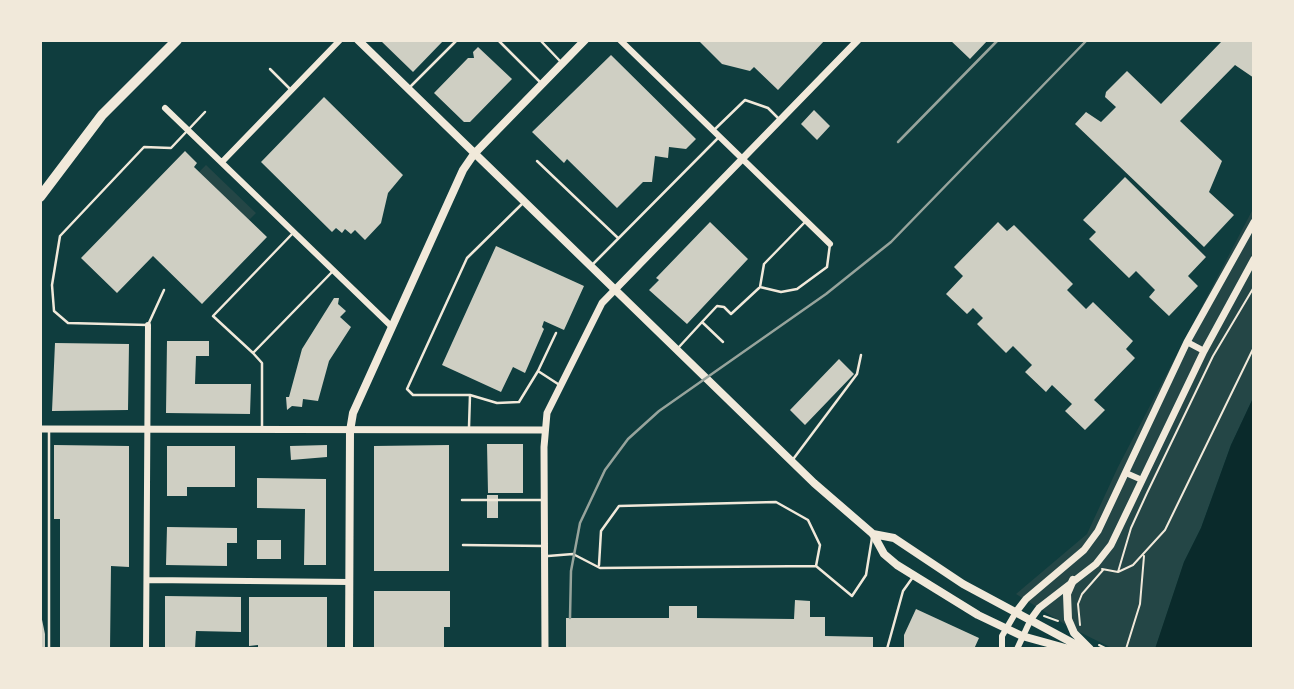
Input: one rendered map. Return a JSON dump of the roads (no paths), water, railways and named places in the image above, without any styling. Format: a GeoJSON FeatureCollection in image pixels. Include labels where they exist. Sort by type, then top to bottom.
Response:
{"type":"FeatureCollection","features":[{"type":"Feature","properties":{"kind":"highway"},"geometry":{"type":"LineString","coordinates":[[40,197],[102,115],[177,40]]}},
{"type":"Feature","properties":{"kind":"main road"},"geometry":{"type":"LineString","coordinates":[[358,40],[792,461],[873,534],[884,554],[954,603],[1022,636],[1069,649]]}},
{"type":"Feature","properties":{"kind":"main road"},"geometry":{"type":"LineString","coordinates":[[349,649],[350,431],[354,412],[433,233],[474,153],[585,40]]}},
{"type":"Feature","properties":{"kind":"main road"},"geometry":{"type":"LineString","coordinates":[[873,534],[894,538],[963,584],[1084,649]]}},
{"type":"Feature","properties":{"kind":"main road"},"geometry":{"type":"LineString","coordinates":[[1073,580],[1067,594],[1068,619],[1074,633],[1090,649]]}},
{"type":"Feature","properties":{"kind":"street"},"geometry":{"type":"LineString","coordinates":[[222,162],[340,40]]}},
{"type":"Feature","properties":{"kind":"street"},"geometry":{"type":"LineString","coordinates":[[620,40],[830,244]]}},
{"type":"Feature","properties":{"kind":"street"},"geometry":{"type":"LineString","coordinates":[[545,649],[544,500],[547,413],[602,303],[858,40]]}},
{"type":"Feature","properties":{"kind":"street"},"geometry":{"type":"LineString","coordinates":[[165,108],[391,326]]}},
{"type":"Feature","properties":{"kind":"street"},"geometry":{"type":"LineString","coordinates":[[1002,649],[1002,636],[1026,598],[1084,550],[1098,531],[1187,342],[1254,222]]}},
{"type":"Feature","properties":{"kind":"street"},"geometry":{"type":"LineString","coordinates":[[1017,649],[1039,608],[1096,564],[1111,545],[1204,351],[1254,259]]}},
{"type":"Feature","properties":{"kind":"street"},"geometry":{"type":"LineString","coordinates":[[146,649],[148,325]]}},
{"type":"Feature","properties":{"kind":"street"},"geometry":{"type":"LineString","coordinates":[[1187,342],[1204,351]]}},
{"type":"Feature","properties":{"kind":"street"},"geometry":{"type":"LineString","coordinates":[[45,429],[545,430]]}},
{"type":"Feature","properties":{"kind":"street"},"geometry":{"type":"LineString","coordinates":[[1126,473],[1142,480]]}},
{"type":"Feature","properties":{"kind":"street"},"geometry":{"type":"LineString","coordinates":[[146,580],[350,582]]}},
{"type":"Feature","properties":{"kind":"lane"},"geometry":{"type":"LineString","coordinates":[[408,89],[457,40]]}},
{"type":"Feature","properties":{"kind":"lane"},"geometry":{"type":"LineString","coordinates":[[498,40],[542,84]]}},
{"type":"Feature","properties":{"kind":"lane"},"geometry":{"type":"LineString","coordinates":[[540,40],[562,63]]}},
{"type":"Feature","properties":{"kind":"lane"},"geometry":{"type":"LineString","coordinates":[[270,69],[291,90]]}},
{"type":"Feature","properties":{"kind":"lane"},"geometry":{"type":"LineString","coordinates":[[713,131],[745,100],[768,108],[780,121]]}},
{"type":"Feature","properties":{"kind":"lane"},"geometry":{"type":"LineString","coordinates":[[164,290],[148,325],[68,323],[54,311],[52,285],[60,236],[144,147],[171,149],[205,111]]}},
{"type":"Feature","properties":{"kind":"lane"},"geometry":{"type":"LineString","coordinates":[[590,266],[719,137]]}},
{"type":"Feature","properties":{"kind":"lane"},"geometry":{"type":"LineString","coordinates":[[537,161],[618,238]]}},
{"type":"Feature","properties":{"kind":"lane"},"geometry":{"type":"LineString","coordinates":[[524,201],[467,258],[407,389],[413,395],[470,395],[498,403],[519,402],[556,333]]}},
{"type":"Feature","properties":{"kind":"lane"},"geometry":{"type":"LineString","coordinates":[[677,349],[717,306],[724,307],[731,314],[760,287],[764,264],[806,220]]}},
{"type":"Feature","properties":{"kind":"lane"},"geometry":{"type":"LineString","coordinates":[[262,431],[262,363],[213,316],[294,232]]}},
{"type":"Feature","properties":{"kind":"lane"},"geometry":{"type":"LineString","coordinates":[[760,287],[781,292],[797,289],[827,267],[830,244]]}},
{"type":"Feature","properties":{"kind":"lane"},"geometry":{"type":"LineString","coordinates":[[253,353],[334,270]]}},
{"type":"Feature","properties":{"kind":"lane"},"geometry":{"type":"LineString","coordinates":[[702,322],[723,342]]}},
{"type":"Feature","properties":{"kind":"lane"},"geometry":{"type":"LineString","coordinates":[[792,461],[857,374],[861,355]]}},
{"type":"Feature","properties":{"kind":"lane"},"geometry":{"type":"LineString","coordinates":[[538,371],[561,386]]}},
{"type":"Feature","properties":{"kind":"lane"},"geometry":{"type":"LineString","coordinates":[[469,430],[470,395]]}},
{"type":"Feature","properties":{"kind":"lane"},"geometry":{"type":"LineString","coordinates":[[45,429],[49,649]]}},
{"type":"Feature","properties":{"kind":"lane"},"geometry":{"type":"LineString","coordinates":[[462,500],[544,500]]}},
{"type":"Feature","properties":{"kind":"lane"},"geometry":{"type":"LineString","coordinates":[[599,567],[601,531],[619,506],[776,502],[808,520],[820,545],[816,566]]}},
{"type":"Feature","properties":{"kind":"lane"},"geometry":{"type":"LineString","coordinates":[[544,556],[573,554],[599,567],[816,566],[852,596],[866,575],[873,534]]}},
{"type":"Feature","properties":{"kind":"lane"},"geometry":{"type":"LineString","coordinates":[[463,545],[544,545]]}},
{"type":"Feature","properties":{"kind":"lane"},"geometry":{"type":"LineString","coordinates":[[887,649],[903,591],[914,577]]}},
{"type":"Feature","properties":{"kind":"railway"},"geometry":{"type":"LineString","coordinates":[[898,142],[998,40]]}},
{"type":"Feature","properties":{"kind":"railway"},"geometry":{"type":"LineString","coordinates":[[570,618],[571,571],[580,523],[605,470],[628,439],[659,411],[826,294],[891,242],[1087,40]]}}]}
